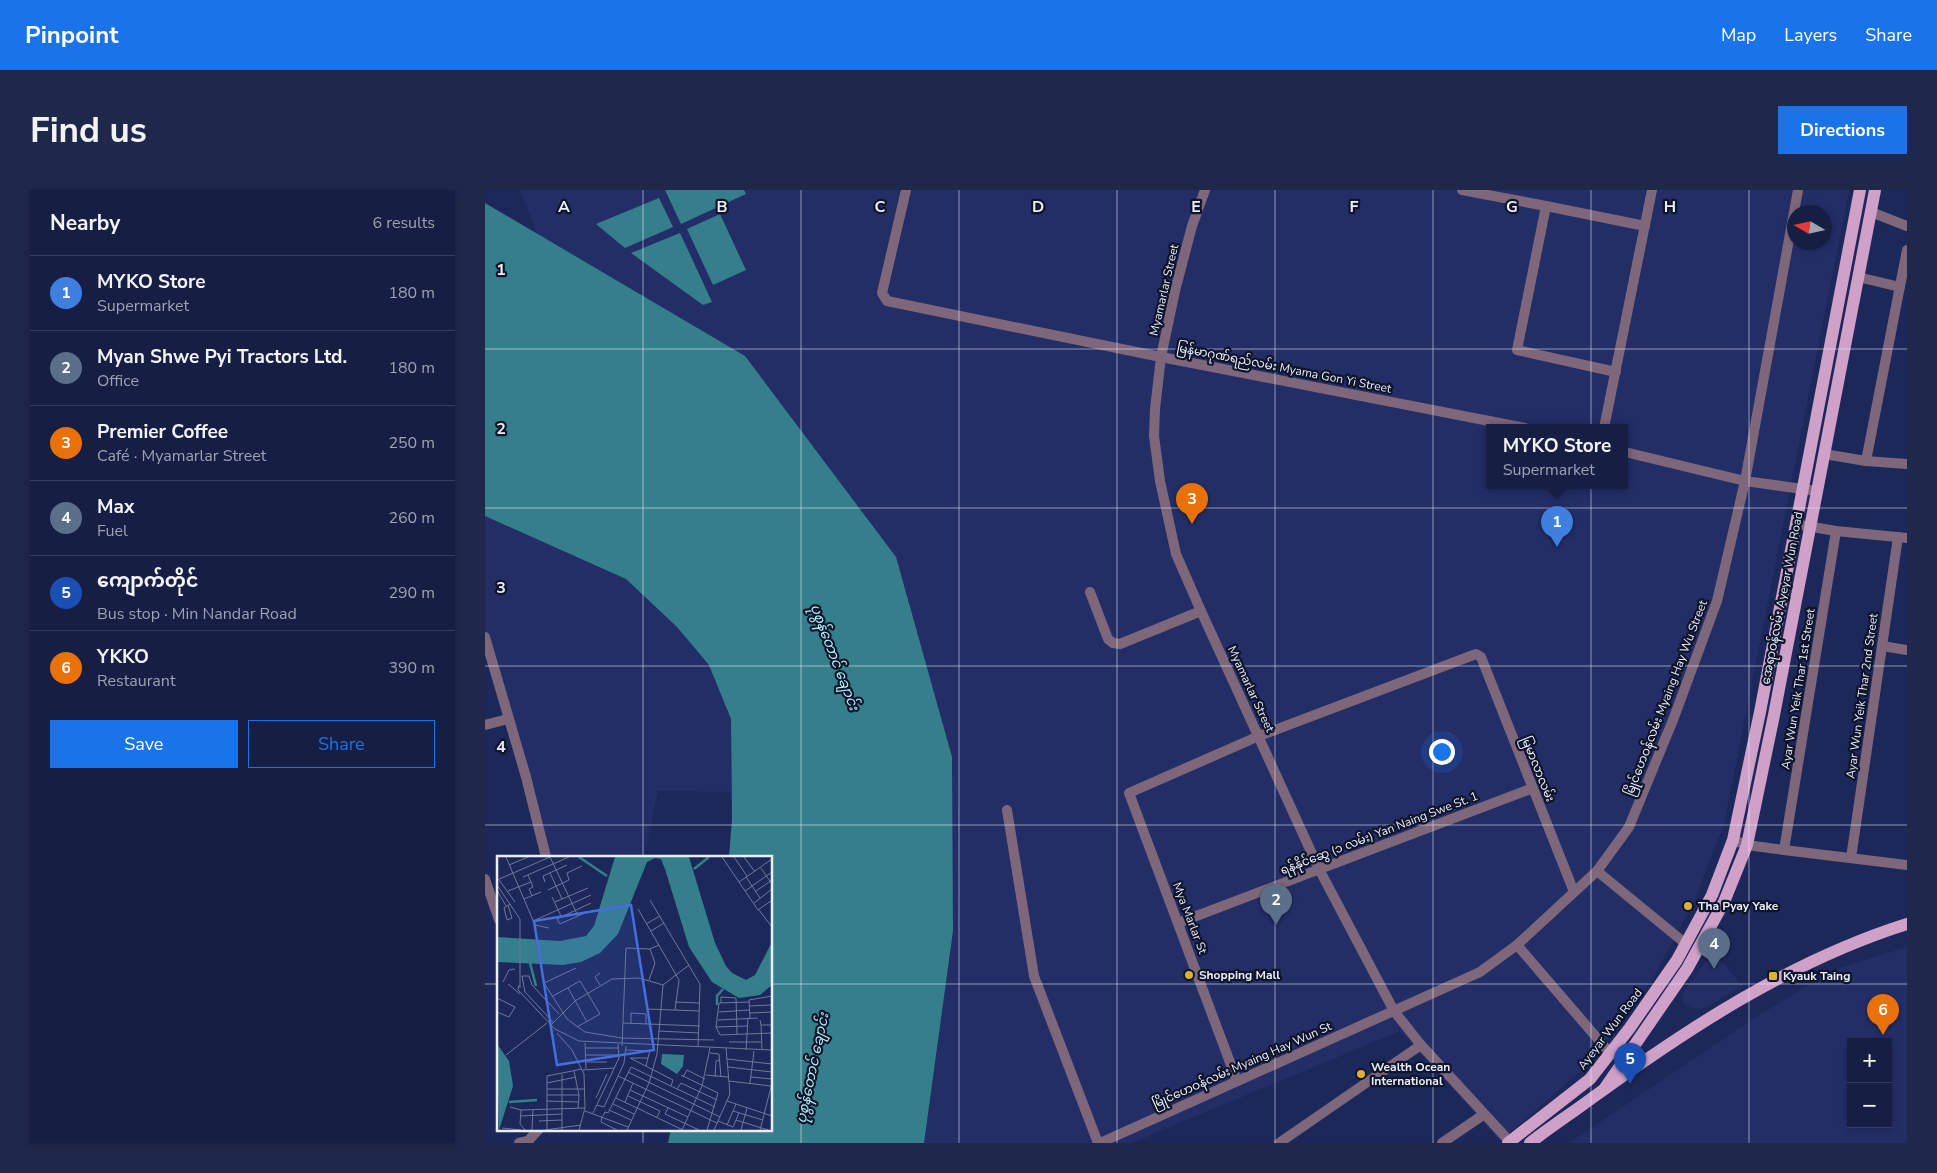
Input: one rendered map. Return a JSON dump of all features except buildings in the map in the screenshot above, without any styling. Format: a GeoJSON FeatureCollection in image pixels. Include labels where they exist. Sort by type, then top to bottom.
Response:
{"type":"FeatureCollection","features":[{"type":"Feature","properties":{"kind":"main road","name":"အေရာဝန်လမ်း Ayeyar Wun Road"},"geometry":{"type":"LineString","coordinates":[[1660,984],[1686,944],[1711,895],[1733,840],[1760,712],[1860,190]]}},
{"type":"Feature","properties":{"kind":"main road","name":"အေရာဝန်လမ်း Ayeyar Wun Road"},"geometry":{"type":"LineString","coordinates":[[1602,1091],[1687,968],[1723,902],[1747,845],[1774,715],[1875,190]]}},
{"type":"Feature","properties":{"kind":"main road"},"geometry":{"type":"LineString","coordinates":[[1530,1143],[1703,1021],[1787,974],[1847,947],[1907,924]]}},
{"type":"Feature","properties":{"kind":"main road","name":"Ayeyar Wun Road"},"geometry":{"type":"LineString","coordinates":[[1509,1142],[1590,1079],[1660,984]]}},
{"type":"Feature","properties":{"kind":"main road"},"geometry":{"type":"LineString","coordinates":[[1590,1079],[1602,1091]]}},
{"type":"Feature","properties":{"kind":"street","name":"မြန်မာဂုဏ်ရည်လမ်း Myama Gon Yi Street"},"geometry":{"type":"LineString","coordinates":[[906,190],[882,293],[887,301],[1504,424]]}},
{"type":"Feature","properties":{"kind":"street","name":"Myamarlar Street"},"geometry":{"type":"LineString","coordinates":[[1205,190],[1192,226],[1175,291],[1161,357],[1154,436],[1160,482],[1177,554],[1201,611],[1319,869],[1394,1011],[1421,1046],[1509,1142]]}},
{"type":"Feature","properties":{"kind":"street"},"geometry":{"type":"LineString","coordinates":[[1463,190],[1505,194],[1546,206],[1645,226]]}},
{"type":"Feature","properties":{"kind":"street"},"geometry":{"type":"LineString","coordinates":[[1605,424],[1652,190]]}},
{"type":"Feature","properties":{"kind":"street","name":"မြိုင်ဟေဝန်လမ်း Myaing Hay Wu Street"},"geometry":{"type":"LineString","coordinates":[[1394,1011],[1480,972],[1517,945],[1597,871],[1629,827],[1693,669],[1717,601],[1745,481],[1798,190]]}},
{"type":"Feature","properties":{"kind":"street"},"geometry":{"type":"LineString","coordinates":[[1546,206],[1517,350],[1615,372]]}},
{"type":"Feature","properties":{"kind":"street"},"geometry":{"type":"LineString","coordinates":[[1871,212],[1907,226]]}},
{"type":"Feature","properties":{"kind":"street"},"geometry":{"type":"LineString","coordinates":[[1866,461],[1907,250]]}},
{"type":"Feature","properties":{"kind":"street"},"geometry":{"type":"LineString","coordinates":[[1859,277],[1900,287]]}},
{"type":"Feature","properties":{"kind":"street"},"geometry":{"type":"LineString","coordinates":[[1628,453],[1745,481],[1817,491]]}},
{"type":"Feature","properties":{"kind":"street"},"geometry":{"type":"LineString","coordinates":[[1824,454],[1866,461],[1907,464]]}},
{"type":"Feature","properties":{"kind":"street"},"geometry":{"type":"LineString","coordinates":[[1795,524],[1836,531],[1903,537]]}},
{"type":"Feature","properties":{"kind":"street","name":"Ayar Wun Yeik Thar 1st Street"},"geometry":{"type":"LineString","coordinates":[[1784,850],[1836,531]]}},
{"type":"Feature","properties":{"kind":"street","name":"Ayar Wun Yeik Thar 2nd Street"},"geometry":{"type":"LineString","coordinates":[[1851,858],[1882,646],[1903,537]]}},
{"type":"Feature","properties":{"kind":"street"},"geometry":{"type":"LineString","coordinates":[[1090,592],[1108,639],[1119,644],[1201,611]]}},
{"type":"Feature","properties":{"kind":"street"},"geometry":{"type":"LineString","coordinates":[[485,637],[526,777],[546,856]]}},
{"type":"Feature","properties":{"kind":"street"},"geometry":{"type":"LineString","coordinates":[[1882,646],[1907,650]]}},
{"type":"Feature","properties":{"kind":"street","name":"မြမာလာလမ်း"},"geometry":{"type":"LineString","coordinates":[[1259,736],[1476,654],[1479,655],[1574,892]]}},
{"type":"Feature","properties":{"kind":"street"},"geometry":{"type":"LineString","coordinates":[[485,725],[508,719]]}},
{"type":"Feature","properties":{"kind":"street","name":"Mya Marlar St"},"geometry":{"type":"LineString","coordinates":[[1237,1081],[1129,793],[1259,736]]}},
{"type":"Feature","properties":{"kind":"street","name":"ရန်နိုင်ဆွေ (၁ လမ်း) Yan Naing Swe St. 1"},"geometry":{"type":"LineString","coordinates":[[1178,923],[1533,788]]}},
{"type":"Feature","properties":{"kind":"street","name":"မြိုင်ဟေဝန်လမ်း Myaing Hay Wun St"},"geometry":{"type":"LineString","coordinates":[[1007,810],[1035,976],[1099,1143],[1394,1011]]}},
{"type":"Feature","properties":{"kind":"street"},"geometry":{"type":"LineString","coordinates":[[1733,840],[1747,845],[1907,865]]}},
{"type":"Feature","properties":{"kind":"street"},"geometry":{"type":"LineString","coordinates":[[1597,871],[1686,944]]}},
{"type":"Feature","properties":{"kind":"street"},"geometry":{"type":"LineString","coordinates":[[485,879],[496,905]]}},
{"type":"Feature","properties":{"kind":"street"},"geometry":{"type":"LineString","coordinates":[[1517,945],[1610,1052]]}},
{"type":"Feature","properties":{"kind":"street"},"geometry":{"type":"LineString","coordinates":[[1279,1143],[1421,1046]]}},
{"type":"Feature","properties":{"kind":"street"},"geometry":{"type":"LineString","coordinates":[[1442,1143],[1483,1114]]}},
{"type":"Feature","properties":{"kind":"street"},"geometry":{"type":"LineString","coordinates":[[524,1142],[538,1130]]}},
{"type":"Feature","properties":{"kind":"shaded area"},"geometry":{"type":"Polygon","coordinates":[[[520,190],[1849,190],[1724,824],[1694,902],[1651,982],[1584,1068],[1500,1141],[1400,1031],[1131,1143],[924,1143],[953,931],[745,356],[537,234],[520,190]]]}},
{"type":"Feature","properties":{"kind":"shaded area"},"geometry":{"type":"Polygon","coordinates":[[[485,516],[626,579],[677,627],[709,665],[731,719],[731,792],[658,791],[644,856],[551,856],[485,627],[485,516]]]}},
{"type":"Feature","properties":{"kind":"shaded area"},"geometry":{"type":"Polygon","coordinates":[[[1907,947],[1907,1143],[1569,1143],[1758,1016],[1834,970],[1907,947]]]}},
{"type":"Feature","properties":{"kind":"shaded area"},"geometry":{"type":"Polygon","coordinates":[[[1713,952],[1743,986],[1704,1008],[1693,1009],[1682,1002],[1684,992],[1713,952]]]}},
{"type":"Feature","properties":{"kind":"water"},"geometry":{"type":"Polygon","coordinates":[[[665,190],[744,190],[746,194],[681,224],[665,190]]]}},
{"type":"Feature","properties":{"kind":"water"},"geometry":{"type":"Polygon","coordinates":[[[659,198],[673,227],[625,248],[596,224],[659,198]]]}},
{"type":"Feature","properties":{"kind":"water","name":"ပုစွန်တောင် ချောင်း"},"geometry":{"type":"Polygon","coordinates":[[[485,203],[745,356],[896,557],[952,757],[953,931],[924,1143],[668,1143],[671,1130],[773,1130],[773,856],[729,856],[732,819],[731,719],[709,665],[677,627],[626,579],[485,516],[485,203]]]}},
{"type":"Feature","properties":{"kind":"water"},"geometry":{"type":"Polygon","coordinates":[[[720,214],[746,270],[713,285],[687,229],[720,214]]]}},
{"type":"Feature","properties":{"kind":"water"},"geometry":{"type":"Polygon","coordinates":[[[680,233],[712,302],[703,305],[631,253],[680,233]]]}},
{"type":"Feature","properties":{"kind":"place","name":"Premier Coffee"},"geometry":{"type":"Point","coordinates":[1192,524]}},
{"type":"Feature","properties":{"kind":"place","name":"MYKO Store"},"geometry":{"type":"Point","coordinates":[1557,547]}},
{"type":"Feature","properties":{"kind":"place","name":"Tha Pyay Yake"},"geometry":{"type":"Point","coordinates":[1688,906]}},
{"type":"Feature","properties":{"kind":"place","name":"Myan Shwe Pyi Tractors Ltd."},"geometry":{"type":"Point","coordinates":[1276,925]}},
{"type":"Feature","properties":{"kind":"place","name":"Max"},"geometry":{"type":"Point","coordinates":[1714,969]}},
{"type":"Feature","properties":{"kind":"place","name":"Shopping Mall"},"geometry":{"type":"Point","coordinates":[1189,975]}},
{"type":"Feature","properties":{"kind":"place","name":"Kyauk Taing"},"geometry":{"type":"Point","coordinates":[1773,976]}},
{"type":"Feature","properties":{"kind":"place","name":"YKKO"},"geometry":{"type":"Point","coordinates":[1883,1035]}},
{"type":"Feature","properties":{"kind":"place","name":"Wealth Ocean International"},"geometry":{"type":"Point","coordinates":[1361,1074]}},
{"type":"Feature","properties":{"kind":"place","name":"ကျောက်တိုင်"},"geometry":{"type":"Point","coordinates":[1630,1084]}}]}
